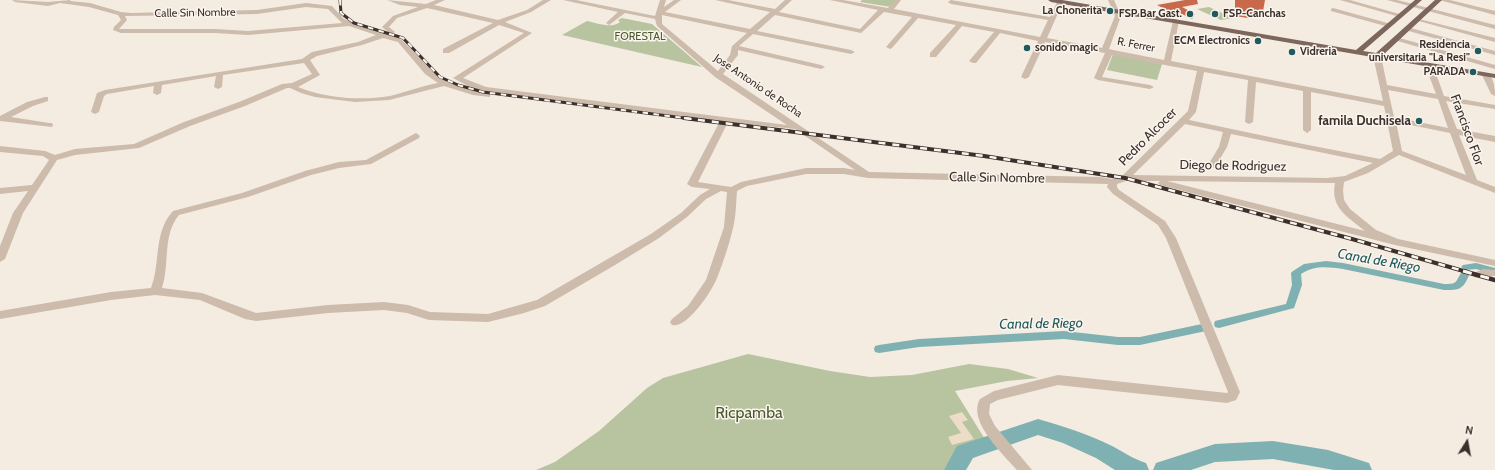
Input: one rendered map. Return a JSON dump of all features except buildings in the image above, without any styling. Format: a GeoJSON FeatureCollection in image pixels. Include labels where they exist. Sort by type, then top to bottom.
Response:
{"type":"FeatureCollection","features":[{"type":"Feature","properties":{"kind":"main road"},"geometry":{"type":"LineString","coordinates":[[1051,0],[1378,54],[1430,65],[1495,76]]}},
{"type":"Feature","properties":{"kind":"main road"},"geometry":{"type":"LineString","coordinates":[[1072,0],[1120,11],[1176,21],[1360,51]]}},
{"type":"Feature","properties":{"kind":"main road"},"geometry":{"type":"LineString","coordinates":[[1360,51],[1419,0]]}},
{"type":"Feature","properties":{"kind":"main road"},"geometry":{"type":"LineString","coordinates":[[1378,54],[1441,0]]}},
{"type":"Feature","properties":{"kind":"main road"},"geometry":{"type":"LineString","coordinates":[[1378,54],[1495,68]]}},
{"type":"Feature","properties":{"kind":"street","name":"Calle Sin Nombre"},"geometry":{"type":"LineString","coordinates":[[15,0],[48,4],[65,1],[90,5],[121,14],[257,12],[306,5],[329,4]]}},
{"type":"Feature","properties":{"kind":"street"},"geometry":{"type":"LineString","coordinates":[[390,0],[401,4],[428,6],[500,22],[529,33],[457,78],[475,86],[486,89],[623,109],[808,134]]}},
{"type":"Feature","properties":{"kind":"street"},"geometry":{"type":"LineString","coordinates":[[95,112],[101,94],[158,83],[306,60],[315,54],[360,44],[392,32],[385,28],[385,26],[395,17],[442,0]]}},
{"type":"Feature","properties":{"kind":"street"},"geometry":{"type":"LineString","coordinates":[[446,52],[500,22],[529,11],[548,0]]}},
{"type":"Feature","properties":{"kind":"street"},"geometry":{"type":"LineString","coordinates":[[566,0],[624,12],[659,16],[751,31],[851,52]]}},
{"type":"Feature","properties":{"kind":"street"},"geometry":{"type":"LineString","coordinates":[[659,16],[663,0]]}},
{"type":"Feature","properties":{"kind":"street"},"geometry":{"type":"LineString","coordinates":[[659,16],[678,0]]}},
{"type":"Feature","properties":{"kind":"street"},"geometry":{"type":"LineString","coordinates":[[718,0],[861,31],[898,0]]}},
{"type":"Feature","properties":{"kind":"street"},"geometry":{"type":"LineString","coordinates":[[718,75],[734,54],[734,47],[789,0]]}},
{"type":"Feature","properties":{"kind":"street","name":"R. Ferrer"},"geometry":{"type":"LineString","coordinates":[[833,0],[862,2],[886,9],[1387,104]]}},
{"type":"Feature","properties":{"kind":"street"},"geometry":{"type":"LineString","coordinates":[[1110,0],[1120,11]]}},
{"type":"Feature","properties":{"kind":"street"},"geometry":{"type":"LineString","coordinates":[[1117,0],[1120,11],[1098,78],[1150,87]]}},
{"type":"Feature","properties":{"kind":"street"},"geometry":{"type":"LineString","coordinates":[[1343,0],[1400,15]]}},
{"type":"Feature","properties":{"kind":"street"},"geometry":{"type":"LineString","coordinates":[[1390,0],[1495,26]]}},
{"type":"Feature","properties":{"kind":"street"},"geometry":{"type":"LineString","coordinates":[[1441,0],[1495,13]]}},
{"type":"Feature","properties":{"kind":"street"},"geometry":{"type":"LineString","coordinates":[[951,2],[1052,19]]}},
{"type":"Feature","properties":{"kind":"street"},"geometry":{"type":"LineString","coordinates":[[1025,77],[1060,2]]}},
{"type":"Feature","properties":{"kind":"street"},"geometry":{"type":"LineString","coordinates":[[329,4],[342,20],[400,42],[428,72],[444,84],[473,93],[623,109]]}},
{"type":"Feature","properties":{"kind":"street"},"geometry":{"type":"LineString","coordinates":[[1333,10],[1389,25]]}},
{"type":"Feature","properties":{"kind":"street"},"geometry":{"type":"LineString","coordinates":[[609,23],[624,12]]}},
{"type":"Feature","properties":{"kind":"street"},"geometry":{"type":"LineString","coordinates":[[121,14],[124,20],[116,28],[116,30],[120,31],[248,33],[350,24]]}},
{"type":"Feature","properties":{"kind":"street"},"geometry":{"type":"LineString","coordinates":[[890,47],[917,15]]}},
{"type":"Feature","properties":{"kind":"street","name":"Jose Antonio de Rocha"},"geometry":{"type":"LineString","coordinates":[[659,16],[659,25],[718,75],[868,175]]}},
{"type":"Feature","properties":{"kind":"street"},"geometry":{"type":"LineString","coordinates":[[1418,20],[1495,40]]}},
{"type":"Feature","properties":{"kind":"street"},"geometry":{"type":"LineString","coordinates":[[1167,62],[1176,21]]}},
{"type":"Feature","properties":{"kind":"street"},"geometry":{"type":"LineString","coordinates":[[933,55],[961,23]]}},
{"type":"Feature","properties":{"kind":"street"},"geometry":{"type":"LineString","coordinates":[[1407,29],[1495,53]]}},
{"type":"Feature","properties":{"kind":"street"},"geometry":{"type":"LineString","coordinates":[[972,61],[998,30]]}},
{"type":"Feature","properties":{"kind":"street"},"geometry":{"type":"LineString","coordinates":[[1396,39],[1495,68]]}},
{"type":"Feature","properties":{"kind":"street"},"geometry":{"type":"LineString","coordinates":[[734,47],[821,67]]}},
{"type":"Feature","properties":{"kind":"street"},"geometry":{"type":"LineString","coordinates":[[1378,54],[1398,152],[1495,190]]}},
{"type":"Feature","properties":{"kind":"street"},"geometry":{"type":"LineString","coordinates":[[0,149],[46,154],[53,158],[75,152],[136,146],[187,124],[242,104],[285,86],[294,85],[316,75],[306,60]]}},
{"type":"Feature","properties":{"kind":"street","name":"Francisco Flor"},"geometry":{"type":"LineString","coordinates":[[1430,65],[1473,182]]}},
{"type":"Feature","properties":{"kind":"street","name":"Pedro Alcocer"},"geometry":{"type":"LineString","coordinates":[[1125,178],[1192,112],[1201,68]]}},
{"type":"Feature","properties":{"kind":"street"},"geometry":{"type":"LineString","coordinates":[[218,87],[220,73]]}},
{"type":"Feature","properties":{"kind":"street"},"geometry":{"type":"LineString","coordinates":[[1486,74],[1495,94]]}},
{"type":"Feature","properties":{"kind":"street"},"geometry":{"type":"LineString","coordinates":[[1249,122],[1252,78]]}},
{"type":"Feature","properties":{"kind":"street"},"geometry":{"type":"LineString","coordinates":[[157,93],[158,83]]}},
{"type":"Feature","properties":{"kind":"street"},"geometry":{"type":"LineString","coordinates":[[294,85],[294,88],[299,90],[321,95],[350,99],[376,100],[407,93],[424,87],[444,84]]}},
{"type":"Feature","properties":{"kind":"street"},"geometry":{"type":"LineString","coordinates":[[1384,87],[1495,107]]}},
{"type":"Feature","properties":{"kind":"street"},"geometry":{"type":"LineString","coordinates":[[1307,88],[1307,130]]}},
{"type":"Feature","properties":{"kind":"street"},"geometry":{"type":"LineString","coordinates":[[1,119],[30,104],[45,99]]}},
{"type":"Feature","properties":{"kind":"street"},"geometry":{"type":"LineString","coordinates":[[1,119],[49,125]]}},
{"type":"Feature","properties":{"kind":"street"},"geometry":{"type":"LineString","coordinates":[[1391,119],[1495,139]]}},
{"type":"Feature","properties":{"kind":"street"},"geometry":{"type":"LineString","coordinates":[[1183,121],[1382,162]]}},
{"type":"Feature","properties":{"kind":"street"},"geometry":{"type":"LineString","coordinates":[[724,122],[797,127]]}},
{"type":"Feature","properties":{"kind":"street"},"geometry":{"type":"LineString","coordinates":[[676,322],[692,309],[711,280],[729,227],[732,190],[692,184],[724,122]]}},
{"type":"Feature","properties":{"kind":"street"},"geometry":{"type":"LineString","coordinates":[[1212,165],[1222,147],[1228,131]]}},
{"type":"Feature","properties":{"kind":"street"},"geometry":{"type":"LineString","coordinates":[[155,291],[160,277],[166,232],[172,216],[176,213],[245,195],[339,165],[368,162],[416,136]]}},
{"type":"Feature","properties":{"kind":"street","name":"Diego de Rodriguez"},"geometry":{"type":"LineString","coordinates":[[1125,178],[1347,179],[1382,162],[1398,152]]}},
{"type":"Feature","properties":{"kind":"street"},"geometry":{"type":"LineString","coordinates":[[0,259],[18,213],[34,188],[53,163],[53,158]]}},
{"type":"Feature","properties":{"kind":"street","name":"Calle Sin Nombre"},"geometry":{"type":"LineString","coordinates":[[732,190],[744,184],[806,170],[844,171],[868,175],[1100,180],[1113,182],[1125,178]]}},
{"type":"Feature","properties":{"kind":"street"},"geometry":{"type":"LineString","coordinates":[[1147,179],[1395,242],[1495,263]]}},
{"type":"Feature","properties":{"kind":"street"},"geometry":{"type":"LineString","coordinates":[[1194,179],[1192,185],[1201,192]]}},
{"type":"Feature","properties":{"kind":"street"},"geometry":{"type":"LineString","coordinates":[[1340,179],[1338,190],[1339,200],[1346,211],[1372,232],[1395,242]]}},
{"type":"Feature","properties":{"kind":"street"},"geometry":{"type":"LineString","coordinates":[[1025,470],[990,429],[984,414],[984,402],[994,396],[1058,380],[1227,398],[1232,397],[1234,394],[1213,337],[1171,238],[1159,220],[1116,192],[1112,187],[1113,182]]}},
{"type":"Feature","properties":{"kind":"street"},"geometry":{"type":"LineString","coordinates":[[0,192],[34,188]]}},
{"type":"Feature","properties":{"kind":"street"},"geometry":{"type":"LineString","coordinates":[[0,315],[111,296],[155,291],[202,297],[249,316],[256,317],[328,309],[384,306],[408,309],[429,316],[488,318],[541,303],[585,279],[655,236],[684,215],[703,197],[720,188]]}},
{"type":"Feature","properties":{"kind":"street"},"geometry":{"type":"LineString","coordinates":[[1478,275],[1483,272],[1495,273]]}},
{"type":"Feature","properties":{"kind":"green space"},"geometry":{"type":"Polygon","coordinates":[[[862,0],[897,0],[891,7],[860,2],[862,0]]]}},
{"type":"Feature","properties":{"kind":"green space","name":"FSP-Canchas"},"geometry":{"type":"Polygon","coordinates":[[[1209,7],[1233,18],[1221,20],[1197,9],[1209,7]]]}},
{"type":"Feature","properties":{"kind":"green space","name":"FORESTAL"},"geometry":{"type":"Polygon","coordinates":[[[622,18],[652,24],[702,67],[562,35],[587,21],[604,25],[613,25],[620,22],[618,20],[622,18]]]}},
{"type":"Feature","properties":{"kind":"green space"},"geometry":{"type":"Polygon","coordinates":[[[1113,54],[1162,64],[1157,80],[1107,70],[1113,54]]]}},
{"type":"Feature","properties":{"kind":"green space","name":"Ricpamba"},"geometry":{"type":"Polygon","coordinates":[[[748,354],[830,371],[870,377],[912,375],[969,364],[1008,369],[1038,378],[1007,381],[955,391],[988,444],[957,451],[950,470],[536,470],[555,462],[599,431],[647,388],[663,378],[748,354]]]}},
{"type":"Feature","properties":{"kind":"shaded area"},"geometry":{"type":"Polygon","coordinates":[[[962,412],[968,420],[962,422],[974,439],[952,445],[948,437],[961,433],[949,416],[962,412]]]}},
{"type":"Feature","properties":{"kind":"waterway","name":"Canal de Riego"},"geometry":{"type":"LineString","coordinates":[[1219,324],[1290,306],[1297,285],[1296,273],[1307,266],[1326,264],[1343,266],[1444,287],[1455,287],[1461,283],[1464,275]]}},
{"type":"Feature","properties":{"kind":"waterway","name":"Canal de Riego"},"geometry":{"type":"LineString","coordinates":[[1466,267],[1476,266],[1495,271]]}},
{"type":"Feature","properties":{"kind":"waterway","name":"Canal de Riego"},"geometry":{"type":"LineString","coordinates":[[879,349],[919,343],[1064,335],[1118,341],[1140,341],[1202,328]]}},
{"type":"Feature","properties":{"kind":"waterway"},"geometry":{"type":"LineString","coordinates":[[955,470],[965,452],[1038,427],[1069,436],[1104,452],[1127,466],[1138,470]]}},
{"type":"Feature","properties":{"kind":"waterway"},"geometry":{"type":"LineString","coordinates":[[1164,470],[1215,453],[1273,450],[1328,459],[1361,470]]}},
{"type":"Feature","properties":{"kind":"railway"},"geometry":{"type":"LineString","coordinates":[[340,0],[341,13],[354,23],[403,38],[440,77],[458,85],[483,92],[692,119]]}},
{"type":"Feature","properties":{"kind":"railway"},"geometry":{"type":"LineString","coordinates":[[684,118],[984,156],[1125,178],[1352,239],[1467,272]]}},
{"type":"Feature","properties":{"kind":"railway"},"geometry":{"type":"LineString","coordinates":[[1463,271],[1495,280]]}},
{"type":"Feature","properties":{"kind":"place","name":"La Chonerita"},"geometry":{"type":"Point","coordinates":[1110,11]}},
{"type":"Feature","properties":{"kind":"place","name":"FSP Bar Gast."},"geometry":{"type":"Point","coordinates":[1190,14]}},
{"type":"Feature","properties":{"kind":"place","name":"FSP-Canchas"},"geometry":{"type":"Point","coordinates":[1215,14]}},
{"type":"Feature","properties":{"kind":"place","name":"ECM Electronics"},"geometry":{"type":"Point","coordinates":[1258,41]}},
{"type":"Feature","properties":{"kind":"place","name":"sonido magic"},"geometry":{"type":"Point","coordinates":[1027,48]}},
{"type":"Feature","properties":{"kind":"place","name":"Residencia universitaria \"La Resi\""},"geometry":{"type":"Point","coordinates":[1478,51]}},
{"type":"Feature","properties":{"kind":"place","name":"Vidreria"},"geometry":{"type":"Point","coordinates":[1292,52]}},
{"type":"Feature","properties":{"kind":"place","name":"PARADA"},"geometry":{"type":"Point","coordinates":[1473,72]}},
{"type":"Feature","properties":{"kind":"place","name":"famila Duchisela"},"geometry":{"type":"Point","coordinates":[1419,121]}}]}
